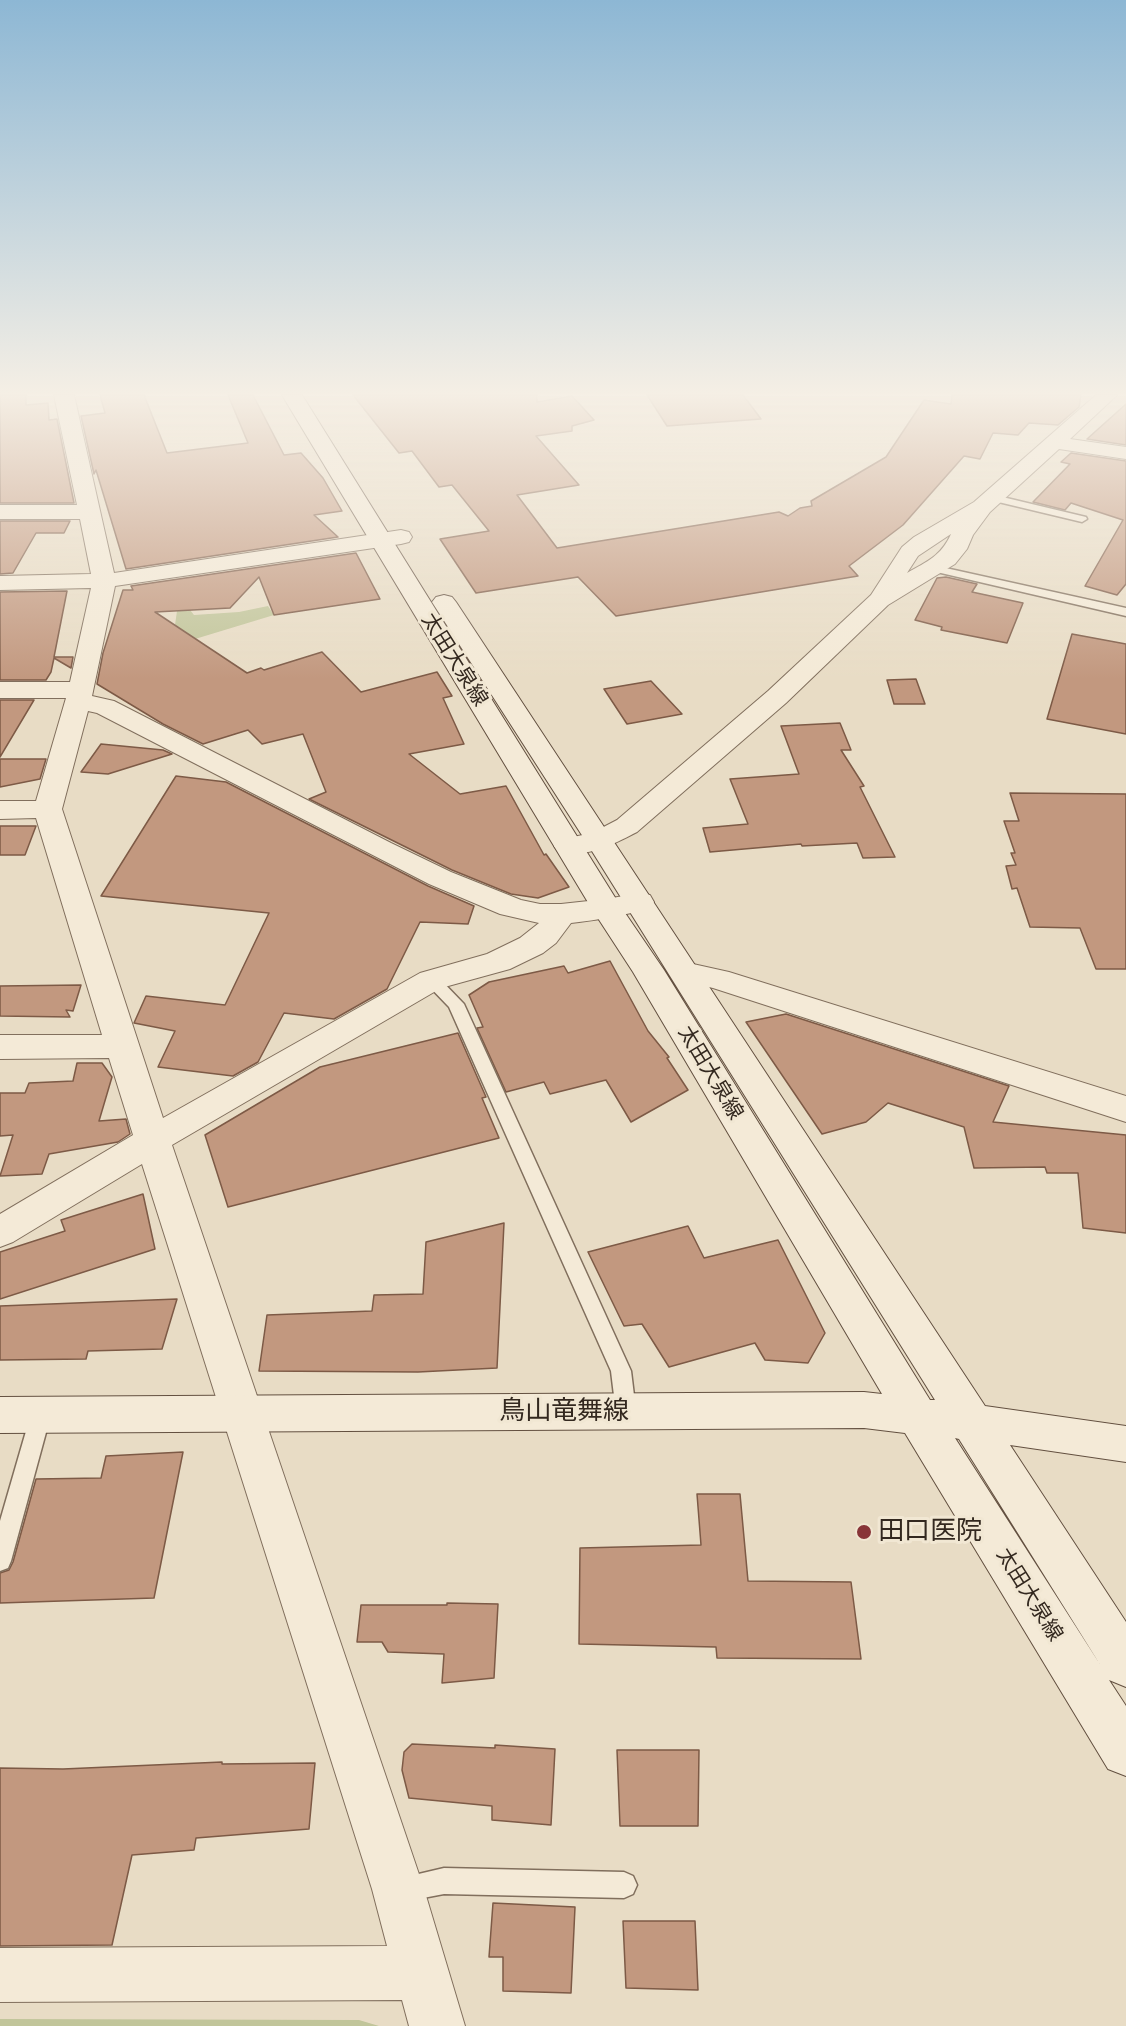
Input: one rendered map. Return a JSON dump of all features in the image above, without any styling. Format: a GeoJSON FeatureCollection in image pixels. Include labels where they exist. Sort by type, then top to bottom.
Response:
{"type":"FeatureCollection","features":[{"type":"Feature","properties":{"kind":"street"},"geometry":{"type":"LineString","coordinates":[[85,490],[104,581],[79,695],[48,809],[122,1046],[398,1889],[437,2026]]}},
{"type":"Feature","properties":{"kind":"street","name":"太田大泉線"},"geometry":{"type":"LineString","coordinates":[[357,490],[391,538],[623,905],[684,972],[1126,1664]]}},
{"type":"Feature","properties":{"kind":"street","name":"太田大泉線"},"geometry":{"type":"LineString","coordinates":[[364,490],[391,538]]}},
{"type":"Feature","properties":{"kind":"street"},"geometry":{"type":"LineString","coordinates":[[584,843],[627,826],[777,697],[880,600],[947,559],[957,549],[962,535],[1002,490]]}},
{"type":"Feature","properties":{"kind":"street"},"geometry":{"type":"LineString","coordinates":[[880,600],[884,589],[910,552],[922,542],[988,503]]}},
{"type":"Feature","properties":{"kind":"street"},"geometry":{"type":"LineString","coordinates":[[0,512],[90,512]]}},
{"type":"Feature","properties":{"kind":"street"},"geometry":{"type":"LineString","coordinates":[[0,583],[104,581],[391,538]]}},
{"type":"Feature","properties":{"kind":"street"},"geometry":{"type":"LineString","coordinates":[[0,690],[79,695],[440,878],[511,907],[556,915],[623,905]]}},
{"type":"Feature","properties":{"kind":"street"},"geometry":{"type":"LineString","coordinates":[[0,810],[48,809]]}},
{"type":"Feature","properties":{"kind":"street","name":"太田大泉線"},"geometry":{"type":"LineString","coordinates":[[623,905],[648,970],[918,1417],[1126,1751]]}},
{"type":"Feature","properties":{"kind":"street"},"geometry":{"type":"LineString","coordinates":[[0,1232],[153,1140],[431,980],[483,969],[523,950],[543,938],[551,930],[555,924],[556,915]]}},
{"type":"Feature","properties":{"kind":"street"},"geometry":{"type":"LineString","coordinates":[[684,972],[718,979],[1126,1109]]}},
{"type":"Feature","properties":{"kind":"street"},"geometry":{"type":"LineString","coordinates":[[0,1047],[122,1046]]}},
{"type":"Feature","properties":{"kind":"street","name":"鳥山竜舞線"},"geometry":{"type":"LineString","coordinates":[[0,1415],[864,1410],[1047,1431],[1126,1444]]}},
{"type":"Feature","properties":{"kind":"street"},"geometry":{"type":"LineString","coordinates":[[0,1976],[421,1973]]}},
{"type":"Feature","properties":{"kind":"lane"},"geometry":{"type":"LineString","coordinates":[[988,503],[1082,519]]}},
{"type":"Feature","properties":{"kind":"lane"},"geometry":{"type":"LineString","coordinates":[[933,568],[1125,610]]}},
{"type":"Feature","properties":{"kind":"lane"},"geometry":{"type":"LineString","coordinates":[[431,980],[456,1004],[621,1371],[626,1412]]}},
{"type":"Feature","properties":{"kind":"lane"},"geometry":{"type":"LineString","coordinates":[[0,1561],[41,1414]]}},
{"type":"Feature","properties":{"kind":"lane"},"geometry":{"type":"LineString","coordinates":[[398,1889],[444,1881],[624,1885]]}},
{"type":"Feature","properties":{"kind":"green space"},"geometry":{"type":"Polygon","coordinates":[[[268,606],[274,615],[172,646],[177,611],[190,610],[194,615],[239,612],[268,606]]]}},
{"type":"Feature","properties":{"kind":"green space"},"geometry":{"type":"Polygon","coordinates":[[[0,2019],[359,2020],[379,2026],[0,2026],[0,2019]]]}},
{"type":"Feature","properties":{"kind":"building"},"geometry":{"type":"Polygon","coordinates":[[[0,490],[71,490],[74,503],[0,503],[0,490]]]}},
{"type":"Feature","properties":{"kind":"building"},"geometry":{"type":"Polygon","coordinates":[[[102,490],[330,490],[342,511],[314,515],[338,537],[126,569],[102,490]]]}},
{"type":"Feature","properties":{"kind":"building"},"geometry":{"type":"Polygon","coordinates":[[[456,490],[551,490],[517,495],[557,548],[779,512],[788,516],[800,508],[812,506],[811,501],[831,490],[934,490],[903,525],[849,566],[858,576],[616,616],[578,577],[476,593],[440,539],[489,531],[456,490]]]}},
{"type":"Feature","properties":{"kind":"building"},"geometry":{"type":"Polygon","coordinates":[[[1045,490],[1126,490],[1126,584],[1117,595],[1085,586],[1123,520],[1071,503],[1065,510],[1033,502],[1045,490]]]}},
{"type":"Feature","properties":{"kind":"building"},"geometry":{"type":"Polygon","coordinates":[[[0,521],[70,521],[64,533],[36,533],[13,573],[0,574],[0,521]]]}},
{"type":"Feature","properties":{"kind":"building"},"geometry":{"type":"Polygon","coordinates":[[[356,553],[380,599],[274,615],[259,577],[230,608],[155,612],[247,673],[322,652],[361,692],[437,672],[452,696],[443,698],[464,744],[409,754],[460,794],[506,786],[544,855],[546,854],[569,887],[538,898],[511,894],[452,870],[309,799],[326,792],[303,734],[262,744],[248,730],[203,744],[163,724],[97,684],[103,653],[123,590],[133,590],[131,586],[356,553]]]}},
{"type":"Feature","properties":{"kind":"building"},"geometry":{"type":"Polygon","coordinates":[[[946,577],[977,584],[972,592],[1023,603],[1007,643],[941,630],[942,627],[915,620],[937,578],[946,577]]]}},
{"type":"Feature","properties":{"kind":"building"},"geometry":{"type":"Polygon","coordinates":[[[67,591],[54,657],[73,657],[71,668],[54,658],[51,672],[46,680],[0,680],[0,592],[67,591]]]}},
{"type":"Feature","properties":{"kind":"building"},"geometry":{"type":"Polygon","coordinates":[[[1072,634],[1126,644],[1126,734],[1047,719],[1072,634]]]}},
{"type":"Feature","properties":{"kind":"building"},"geometry":{"type":"Polygon","coordinates":[[[916,679],[925,704],[894,704],[887,680],[916,679]]]}},
{"type":"Feature","properties":{"kind":"building"},"geometry":{"type":"Polygon","coordinates":[[[651,681],[682,714],[627,724],[604,689],[651,681]]]}},
{"type":"Feature","properties":{"kind":"building"},"geometry":{"type":"Polygon","coordinates":[[[0,700],[34,700],[0,757],[0,700]]]}},
{"type":"Feature","properties":{"kind":"building"},"geometry":{"type":"Polygon","coordinates":[[[840,723],[851,750],[841,750],[864,786],[860,787],[895,857],[863,858],[857,843],[802,846],[801,844],[710,852],[703,828],[748,824],[730,779],[799,774],[781,726],[840,723]]]}},
{"type":"Feature","properties":{"kind":"building"},"geometry":{"type":"Polygon","coordinates":[[[101,744],[163,750],[172,754],[108,774],[81,772],[101,744]]]}},
{"type":"Feature","properties":{"kind":"building"},"geometry":{"type":"Polygon","coordinates":[[[0,759],[46,759],[40,779],[0,787],[0,759]]]}},
{"type":"Feature","properties":{"kind":"building"},"geometry":{"type":"Polygon","coordinates":[[[176,776],[226,782],[428,886],[474,906],[468,924],[420,922],[387,989],[334,1019],[284,1013],[258,1062],[233,1076],[158,1067],[175,1031],[134,1023],[146,996],[225,1005],[269,913],[101,896],[176,776]]]}},
{"type":"Feature","properties":{"kind":"building"},"geometry":{"type":"Polygon","coordinates":[[[1010,793],[1126,794],[1126,969],[1096,969],[1080,928],[1030,927],[1017,888],[1012,889],[1006,866],[1016,865],[1011,853],[1015,853],[1004,821],[1019,821],[1010,793]]]}},
{"type":"Feature","properties":{"kind":"building"},"geometry":{"type":"Polygon","coordinates":[[[0,826],[36,826],[25,855],[0,855],[0,826]]]}},
{"type":"Feature","properties":{"kind":"building"},"geometry":{"type":"Polygon","coordinates":[[[610,961],[648,1031],[669,1057],[667,1058],[688,1090],[631,1122],[606,1080],[550,1094],[544,1082],[506,1092],[477,1028],[483,1027],[469,995],[489,982],[564,966],[568,973],[610,961]]]}},
{"type":"Feature","properties":{"kind":"building"},"geometry":{"type":"Polygon","coordinates":[[[81,985],[73,1011],[66,1010],[70,1017],[0,1016],[0,986],[81,985]]]}},
{"type":"Feature","properties":{"kind":"building"},"geometry":{"type":"Polygon","coordinates":[[[786,1014],[1009,1086],[993,1122],[1126,1135],[1126,1233],[1083,1228],[1078,1173],[1047,1173],[1045,1167],[974,1168],[964,1127],[888,1103],[866,1122],[822,1134],[746,1022],[786,1014]]]}},
{"type":"Feature","properties":{"kind":"building"},"geometry":{"type":"Polygon","coordinates":[[[458,1033],[486,1097],[482,1098],[499,1138],[228,1207],[205,1135],[320,1067],[458,1033]]]}},
{"type":"Feature","properties":{"kind":"building"},"geometry":{"type":"Polygon","coordinates":[[[77,1063],[102,1063],[112,1077],[99,1121],[126,1119],[130,1134],[118,1142],[49,1154],[42,1174],[0,1176],[13,1135],[0,1136],[0,1093],[25,1093],[29,1083],[73,1081],[77,1063]]]}},
{"type":"Feature","properties":{"kind":"building"},"geometry":{"type":"Polygon","coordinates":[[[143,1194],[155,1249],[0,1299],[0,1252],[65,1231],[61,1220],[143,1194]]]}},
{"type":"Feature","properties":{"kind":"building"},"geometry":{"type":"Polygon","coordinates":[[[504,1223],[497,1368],[418,1372],[259,1371],[267,1315],[372,1311],[374,1295],[423,1294],[426,1242],[504,1223]]]}},
{"type":"Feature","properties":{"kind":"building"},"geometry":{"type":"Polygon","coordinates":[[[688,1226],[704,1258],[778,1240],[825,1333],[808,1363],[765,1360],[755,1343],[669,1367],[642,1324],[624,1326],[588,1252],[688,1226]]]}},
{"type":"Feature","properties":{"kind":"building"},"geometry":{"type":"Polygon","coordinates":[[[177,1299],[162,1349],[88,1351],[86,1359],[0,1360],[0,1306],[177,1299]]]}},
{"type":"Feature","properties":{"kind":"building"},"geometry":{"type":"Polygon","coordinates":[[[183,1452],[154,1598],[0,1603],[0,1573],[9,1570],[13,1562],[36,1479],[101,1478],[106,1456],[183,1452]]]}},
{"type":"Feature","properties":{"kind":"building"},"geometry":{"type":"Polygon","coordinates":[[[697,1494],[740,1494],[748,1581],[851,1582],[861,1659],[717,1658],[716,1647],[579,1644],[580,1548],[701,1545],[697,1494]]]}},
{"type":"Feature","properties":{"kind":"building"},"geometry":{"type":"Polygon","coordinates":[[[447,1603],[498,1604],[494,1678],[442,1683],[444,1654],[388,1652],[382,1642],[357,1642],[361,1605],[447,1605],[447,1603]]]}},
{"type":"Feature","properties":{"kind":"building"},"geometry":{"type":"Polygon","coordinates":[[[412,1744],[495,1748],[495,1745],[555,1749],[551,1825],[492,1820],[492,1806],[409,1798],[402,1770],[404,1752],[412,1744]]]}},
{"type":"Feature","properties":{"kind":"building"},"geometry":{"type":"Polygon","coordinates":[[[617,1750],[699,1750],[698,1826],[620,1826],[617,1750]]]}},
{"type":"Feature","properties":{"kind":"building"},"geometry":{"type":"Polygon","coordinates":[[[222,1762],[222,1764],[315,1763],[309,1829],[196,1838],[194,1850],[132,1855],[112,1945],[0,1946],[0,1768],[63,1769],[222,1762]]]}},
{"type":"Feature","properties":{"kind":"building"},"geometry":{"type":"Polygon","coordinates":[[[493,1903],[575,1907],[571,1993],[503,1991],[503,1957],[489,1957],[493,1903]]]}},
{"type":"Feature","properties":{"kind":"building"},"geometry":{"type":"Polygon","coordinates":[[[623,1921],[695,1921],[698,1990],[626,1988],[623,1921]]]}},
{"type":"Feature","properties":{"kind":"place","name":"田口医院"},"geometry":{"type":"Point","coordinates":[864,1532]}}]}
